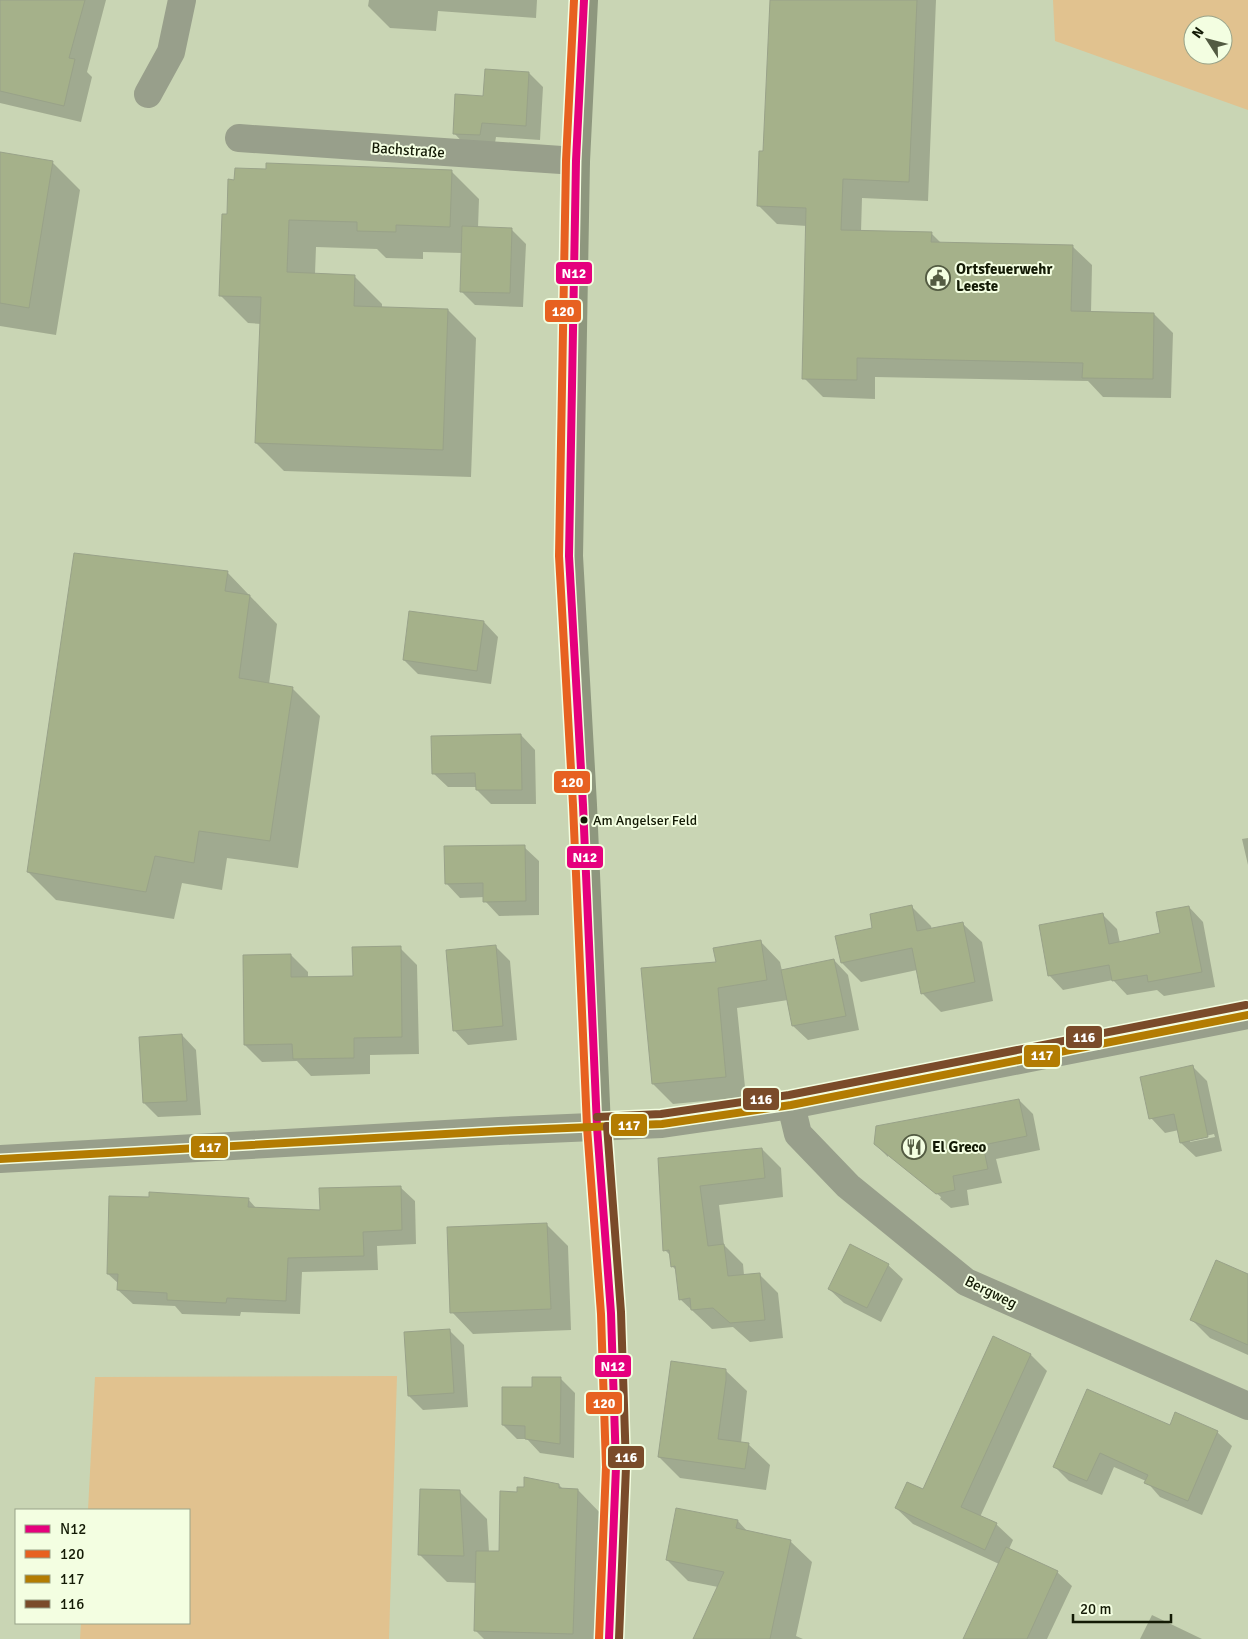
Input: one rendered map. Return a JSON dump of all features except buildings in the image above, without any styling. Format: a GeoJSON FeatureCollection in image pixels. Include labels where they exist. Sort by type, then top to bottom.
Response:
{"type":"FeatureCollection","features":[{"type":"Feature","properties":{"kind":"main road"},"geometry":{"type":"LineString","coordinates":[[584,0],[576,161],[569,556],[583,805],[597,1127],[611,1313],[616,1467],[609,1639]]}},
{"type":"Feature","properties":{"kind":"street"},"geometry":{"type":"LineString","coordinates":[[148,94],[170,52],[182,0]]}},
{"type":"Feature","properties":{"kind":"street","name":"Bachstraße"},"geometry":{"type":"LineString","coordinates":[[239,138],[576,161]]}},
{"type":"Feature","properties":{"kind":"street"},"geometry":{"type":"LineString","coordinates":[[0,1159],[499,1130],[662,1124],[790,1105],[1248,1015]]}},
{"type":"Feature","properties":{"kind":"street","name":"Bergweg"},"geometry":{"type":"LineString","coordinates":[[790,1105],[798,1134],[848,1186],[966,1282],[1248,1406]]}},
{"type":"Feature","properties":{"kind":"shaded area"},"geometry":{"type":"Polygon","coordinates":[[[1053,0],[1248,0],[1248,110],[1055,41],[1053,0]]]}},
{"type":"Feature","properties":{"kind":"shaded area"},"geometry":{"type":"Polygon","coordinates":[[[397,1376],[389,1639],[80,1639],[81,1624],[190,1624],[190,1509],[88,1509],[95,1377],[397,1376]]]}},
{"type":"Feature","properties":{"kind":"transit line","name":"120"},"geometry":{"type":"LineString","coordinates":[[574,0],[566,161],[559,556],[573,805],[587,1127],[601,1314],[606,1467],[599,1639]]}},
{"type":"Feature","properties":{"kind":"transit line","name":"N12"},"geometry":{"type":"LineString","coordinates":[[584,0],[576,161],[569,556],[583,805],[597,1127],[611,1313],[616,1467],[609,1639]]}},
{"type":"Feature","properties":{"kind":"transit line","name":"116"},"geometry":{"type":"LineString","coordinates":[[597,1117],[661,1114],[789,1095],[1246,1005]]}},
{"type":"Feature","properties":{"kind":"transit line","name":"117"},"geometry":{"type":"LineString","coordinates":[[0,1159],[499,1131],[662,1124],[791,1105],[1248,1015]]}},
{"type":"Feature","properties":{"kind":"transit line","name":"116"},"geometry":{"type":"LineString","coordinates":[[607,1126],[621,1312],[626,1467],[619,1639]]}},
{"type":"Feature","properties":{"kind":"place","name":"Ortsfeuerwehr Leeste"},"geometry":{"type":"Point","coordinates":[938,278]}},
{"type":"Feature","properties":{"kind":"place","name":"Am Angelser Feld"},"geometry":{"type":"Point","coordinates":[584,820]}},
{"type":"Feature","properties":{"kind":"place","name":"El Greco"},"geometry":{"type":"Point","coordinates":[914,1147]}}]}
